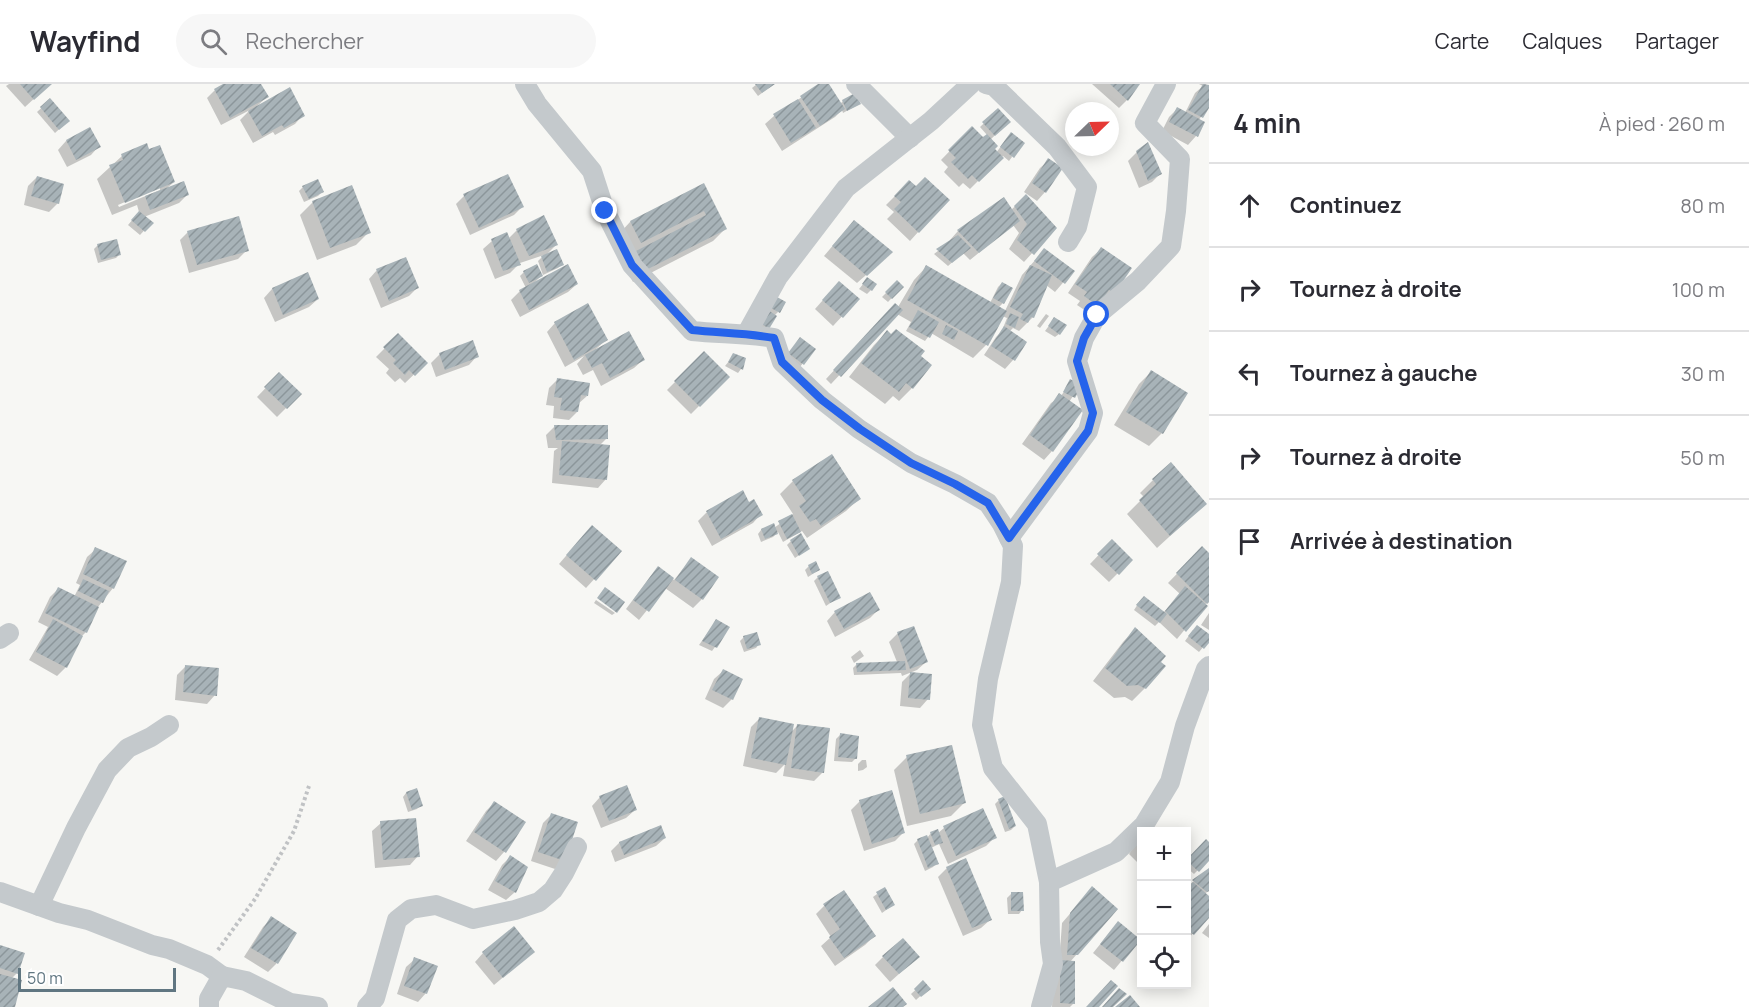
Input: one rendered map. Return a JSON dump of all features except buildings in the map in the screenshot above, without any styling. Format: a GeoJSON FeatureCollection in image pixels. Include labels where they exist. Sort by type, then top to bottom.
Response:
{"type":"FeatureCollection","features":[{"type":"Feature","properties":{"kind":"street"},"geometry":{"type":"LineString","coordinates":[[525,84],[537,104],[592,171],[605,211],[632,265],[692,330],[720,334],[747,333],[774,338],[782,362],[822,400],[911,463],[988,503],[1009,538],[1013,546],[1011,582],[988,679],[982,725],[993,768],[1037,824],[1049,882],[1050,942],[1053,964],[1041,1007]]}},
{"type":"Feature","properties":{"kind":"street"},"geometry":{"type":"LineString","coordinates":[[856,84],[910,138]]}},
{"type":"Feature","properties":{"kind":"street"},"geometry":{"type":"LineString","coordinates":[[747,333],[778,277],[846,188],[931,122],[971,84]]}},
{"type":"Feature","properties":{"kind":"street"},"geometry":{"type":"LineString","coordinates":[[986,84],[994,86],[1058,147],[1087,187],[1077,227],[1068,242]]}},
{"type":"Feature","properties":{"kind":"street"},"geometry":{"type":"LineString","coordinates":[[1009,538],[1088,431],[1093,413],[1077,361],[1084,338],[1097,315],[1138,281],[1171,246],[1180,159],[1145,123],[1166,84]]}},
{"type":"Feature","properties":{"kind":"street"},"geometry":{"type":"LineString","coordinates":[[1049,882],[1116,852],[1144,825],[1170,782],[1185,726],[1209,666]]}},
{"type":"Feature","properties":{"kind":"street"},"geometry":{"type":"LineString","coordinates":[[39,906],[107,770],[128,748],[151,737],[169,724]]}},
{"type":"Feature","properties":{"kind":"street"},"geometry":{"type":"LineString","coordinates":[[366,1007],[375,998],[397,920],[411,909],[436,905],[473,919],[515,910],[538,902],[553,890],[577,847]]}},
{"type":"Feature","properties":{"kind":"street"},"geometry":{"type":"LineString","coordinates":[[0,892],[169,949],[215,971],[246,981],[290,1003],[318,1007]]}},
{"type":"Feature","properties":{"kind":"street"},"geometry":{"type":"LineString","coordinates":[[209,1007],[215,971]]}},
{"type":"Feature","properties":{"kind":"path"},"geometry":{"type":"LineString","coordinates":[[215,971],[294,831],[309,786]]}},
{"type":"Feature","properties":{"kind":"route"},"geometry":{"type":"LineString","coordinates":[[605,211],[632,265],[692,330],[720,334],[747,333],[774,338],[782,362],[822,400],[911,463],[988,503],[1009,538],[1088,431],[1093,413],[1077,361],[1084,338],[1097,315]]}}]}
